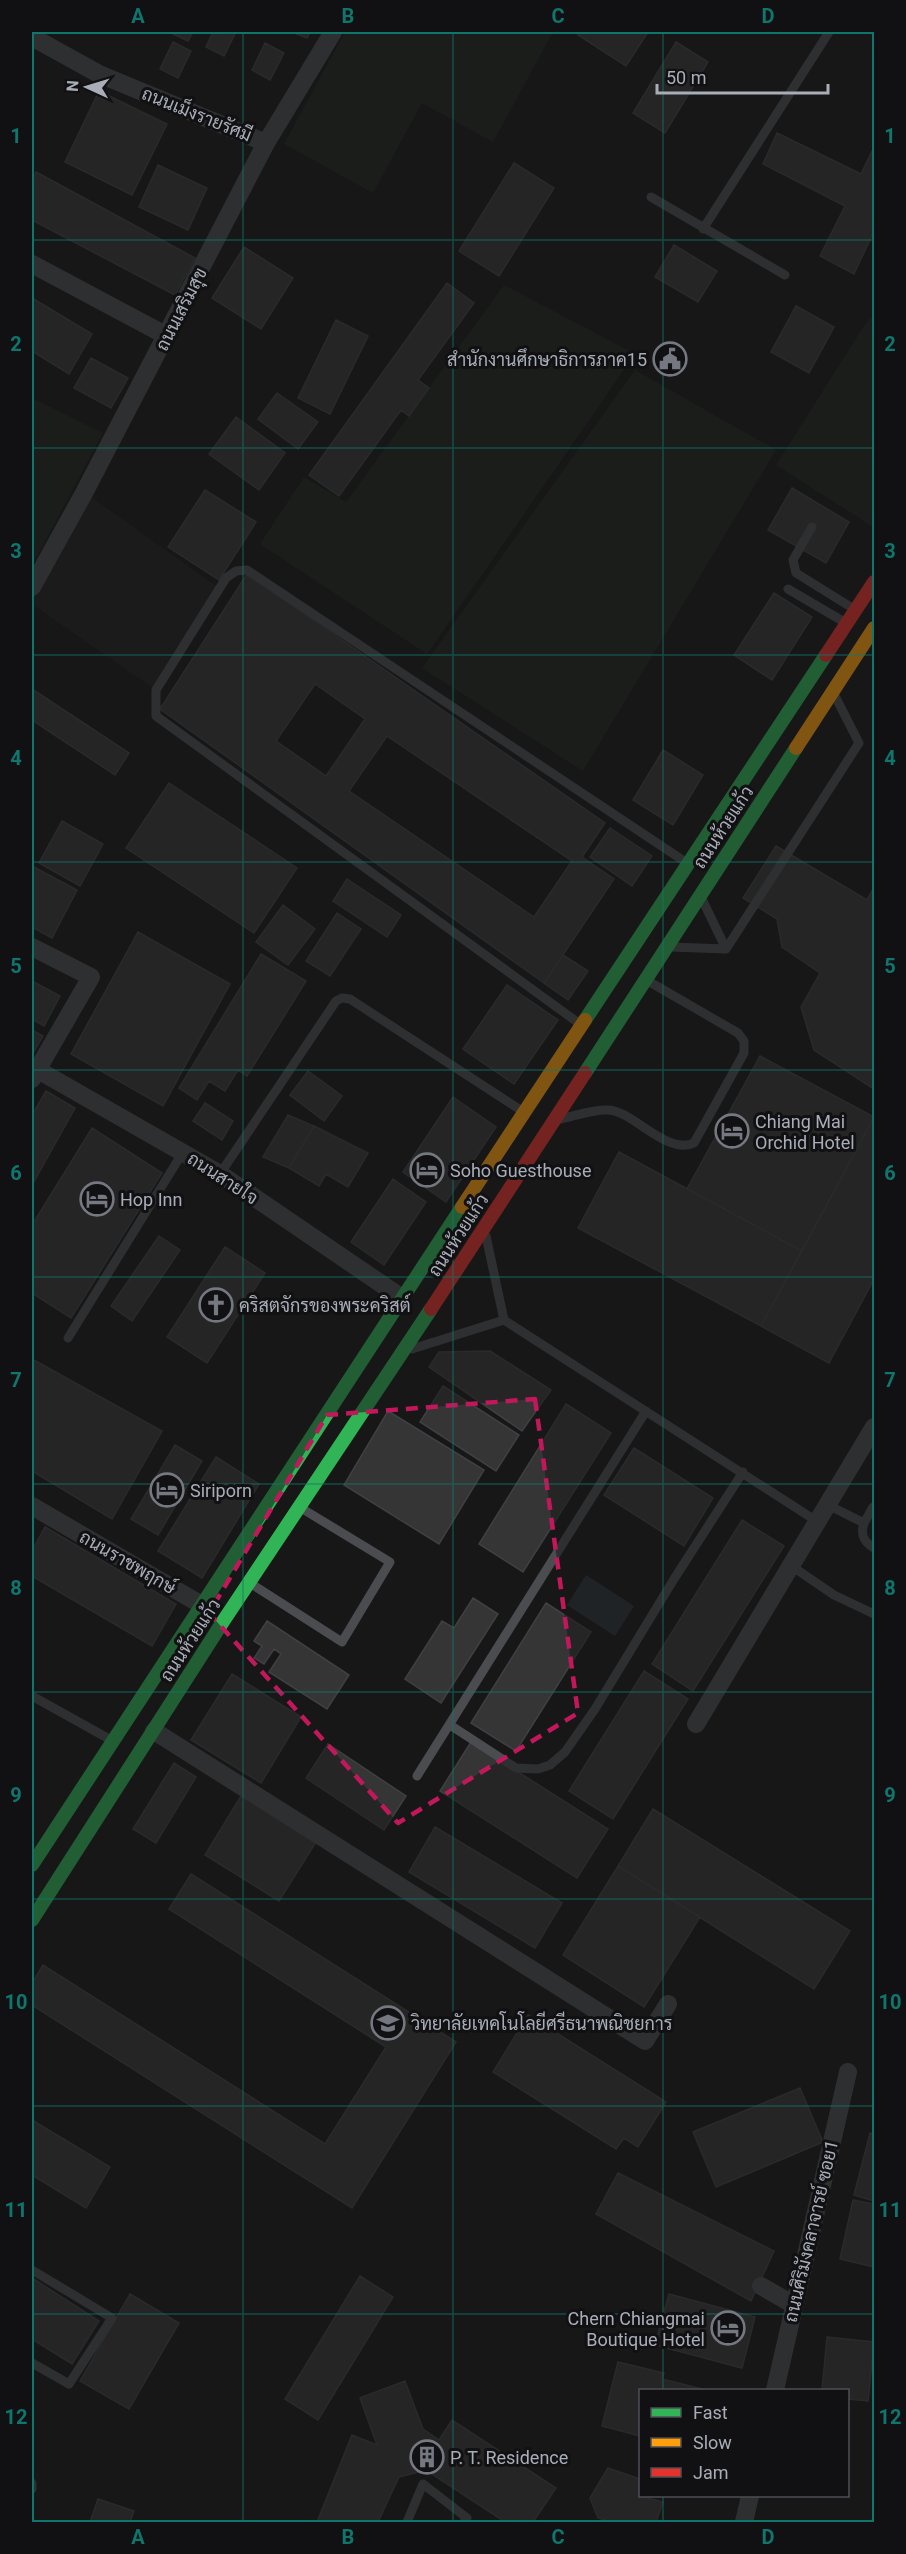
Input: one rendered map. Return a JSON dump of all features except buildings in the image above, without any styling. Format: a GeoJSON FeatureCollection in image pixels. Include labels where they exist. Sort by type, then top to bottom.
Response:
{"type":"FeatureCollection","features":[{"type":"Feature","properties":{"kind":"main road","name":"ถนนห้วยแก้ว"},"geometry":{"type":"LineString","coordinates":[[32,1865],[200,1604],[874,582]]}},
{"type":"Feature","properties":{"kind":"main road","name":"ถนนห้วยแก้ว"},"geometry":{"type":"LineString","coordinates":[[32,1920],[224,1620],[403,1352],[874,628]]}},
{"type":"Feature","properties":{"kind":"main road","name":"ถนนราชพฤกษ์"},"geometry":{"type":"LineString","coordinates":[[200,1604],[224,1620]]}},
{"type":"Feature","properties":{"kind":"street","name":"ถนนเสริมสุข"},"geometry":{"type":"LineString","coordinates":[[32,587],[167,336],[266,143],[333,32]]}},
{"type":"Feature","properties":{"kind":"street","name":"ถนนเม็งรายรัศมี"},"geometry":{"type":"LineString","coordinates":[[32,37],[99,74],[266,143]]}},
{"type":"Feature","properties":{"kind":"street"},"geometry":{"type":"LineString","coordinates":[[32,264],[167,336]]}},
{"type":"Feature","properties":{"kind":"street"},"geometry":{"type":"LineString","coordinates":[[32,947],[91,977],[34,1075]]}},
{"type":"Feature","properties":{"kind":"street","name":"ถนนสายใจ"},"geometry":{"type":"LineString","coordinates":[[34,1075],[183,1152],[220,1174],[402,1298]]}},
{"type":"Feature","properties":{"kind":"street"},"geometry":{"type":"LineString","coordinates":[[696,1724],[793,1567],[874,1427]]}},
{"type":"Feature","properties":{"kind":"street","name":"ถนนราชพฤกษ์"},"geometry":{"type":"LineString","coordinates":[[32,1506],[200,1604]]}},
{"type":"Feature","properties":{"kind":"street"},"geometry":{"type":"LineString","coordinates":[[154,1731],[645,2041],[668,2004]]}},
{"type":"Feature","properties":{"kind":"street","name":"ถนนศิริมังคลาจารย์ ซอย1"},"geometry":{"type":"LineString","coordinates":[[775,2389],[848,2072]]}},
{"type":"Feature","properties":{"kind":"street"},"geometry":{"type":"LineString","coordinates":[[761,2286],[794,2305]]}},
{"type":"Feature","properties":{"kind":"street"},"geometry":{"type":"LineString","coordinates":[[744,2523],[750,2497]]}},
{"type":"Feature","properties":{"kind":"lane"},"geometry":{"type":"LineString","coordinates":[[703,229],[829,32]]}},
{"type":"Feature","properties":{"kind":"lane"},"geometry":{"type":"LineString","coordinates":[[651,197],[784,274]]}},
{"type":"Feature","properties":{"kind":"lane"},"geometry":{"type":"LineString","coordinates":[[812,527],[793,560],[796,573],[856,610]]}},
{"type":"Feature","properties":{"kind":"lane"},"geometry":{"type":"LineString","coordinates":[[582,1025],[156,716],[156,690],[226,578],[236,571],[247,570],[688,864]]}},
{"type":"Feature","properties":{"kind":"lane"},"geometry":{"type":"LineString","coordinates":[[788,589],[847,624]]}},
{"type":"Feature","properties":{"kind":"lane"},"geometry":{"type":"LineString","coordinates":[[726,949],[859,743],[833,692]]}},
{"type":"Feature","properties":{"kind":"lane"},"geometry":{"type":"LineString","coordinates":[[700,896],[726,949]]}},
{"type":"Feature","properties":{"kind":"lane"},"geometry":{"type":"LineString","coordinates":[[667,946],[726,949]]}},
{"type":"Feature","properties":{"kind":"lane"},"geometry":{"type":"LineString","coordinates":[[554,1120],[611,1110],[673,1144],[687,1146],[694,1143],[744,1053],[744,1041],[738,1033],[645,980]]}},
{"type":"Feature","properties":{"kind":"lane"},"geometry":{"type":"LineString","coordinates":[[220,1174],[336,1002],[342,998],[350,999],[524,1113]]}},
{"type":"Feature","properties":{"kind":"lane"},"geometry":{"type":"LineString","coordinates":[[68,1338],[183,1152]]}},
{"type":"Feature","properties":{"kind":"lane"},"geometry":{"type":"LineString","coordinates":[[484,1228],[504,1320],[818,1522]]}},
{"type":"Feature","properties":{"kind":"lane"},"geometry":{"type":"LineString","coordinates":[[403,1352],[504,1320]]}},
{"type":"Feature","properties":{"kind":"lane"},"geometry":{"type":"LineString","coordinates":[[417,1776],[646,1411]]}},
{"type":"Feature","properties":{"kind":"lane"},"geometry":{"type":"LineString","coordinates":[[450,1725],[516,1768],[538,1769],[550,1765],[565,1752],[595,1709],[743,1472]]}},
{"type":"Feature","properties":{"kind":"lane"},"geometry":{"type":"LineString","coordinates":[[828,1505],[864,1523]]}},
{"type":"Feature","properties":{"kind":"lane"},"geometry":{"type":"LineString","coordinates":[[874,1506],[861,1530],[864,1540],[874,1548]]}},
{"type":"Feature","properties":{"kind":"lane"},"geometry":{"type":"LineString","coordinates":[[249,1582],[342,1642],[390,1562],[299,1507]]}},
{"type":"Feature","properties":{"kind":"lane"},"geometry":{"type":"LineString","coordinates":[[793,1567],[834,1595],[874,1614]]}},
{"type":"Feature","properties":{"kind":"lane"},"geometry":{"type":"LineString","coordinates":[[32,1696],[111,1740]]}},
{"type":"Feature","properties":{"kind":"lane"},"geometry":{"type":"LineString","coordinates":[[32,2270],[112,2318],[69,2384],[32,2363]]}},
{"type":"Feature","properties":{"kind":"lane"},"geometry":{"type":"LineString","coordinates":[[32,2483],[32,2489]]}},
{"type":"Feature","properties":{"kind":"lane"},"geometry":{"type":"LineString","coordinates":[[407,2523],[423,2484],[467,2518],[464,2523]]}},
{"type":"Feature","properties":{"kind":"highlighted area"},"geometry":{"type":"Polygon","coordinates":[[[535,1399],[578,1713],[398,1823],[209,1613],[327,1415],[535,1399]]]}},
{"type":"Feature","properties":{"kind":"shaded area"},"geometry":{"type":"Polygon","coordinates":[[[345,32],[553,32],[493,142],[422,103],[373,193],[284,144],[345,32]]]}},
{"type":"Feature","properties":{"kind":"shaded area"},"geometry":{"type":"Polygon","coordinates":[[[504,285],[635,354],[427,654],[260,544],[304,477],[346,502],[504,285]]]}},
{"type":"Feature","properties":{"kind":"shaded area"},"geometry":{"type":"Polygon","coordinates":[[[869,318],[874,321],[873,527],[776,465],[869,318]]]}},
{"type":"Feature","properties":{"kind":"shaded area"},"geometry":{"type":"Polygon","coordinates":[[[635,370],[776,450],[583,771],[422,668],[635,370]]]}},
{"type":"Feature","properties":{"kind":"shaded area"},"geometry":{"type":"Polygon","coordinates":[[[32,398],[103,433],[32,566],[32,398]]]}},
{"type":"Feature","properties":{"kind":"shaded area"},"geometry":{"type":"Polygon","coordinates":[[[87,494],[220,589],[156,690],[32,604],[32,589],[87,494]]]}},
{"type":"Feature","properties":{"kind":"shaded area"},"geometry":{"type":"Polygon","coordinates":[[[586,1575],[634,1606],[615,1636],[567,1605],[586,1575]]]}},
{"type":"Feature","properties":{"kind":"traffic: fast"},"geometry":{"type":"LineString","coordinates":[[585,1020],[826,655]]}},
{"type":"Feature","properties":{"kind":"traffic: fast"},"geometry":{"type":"LineString","coordinates":[[585,1073],[796,748]]}},
{"type":"Feature","properties":{"kind":"traffic: fast"},"geometry":{"type":"LineString","coordinates":[[32,1865],[462,1207]]}},
{"type":"Feature","properties":{"kind":"traffic: fast"},"geometry":{"type":"LineString","coordinates":[[32,1920],[224,1620],[431,1309]]}},
{"type":"Feature","properties":{"kind":"traffic: slow"},"geometry":{"type":"LineString","coordinates":[[796,748],[874,628]]}},
{"type":"Feature","properties":{"kind":"traffic: slow"},"geometry":{"type":"LineString","coordinates":[[462,1207],[585,1020]]}},
{"type":"Feature","properties":{"kind":"traffic: jam"},"geometry":{"type":"LineString","coordinates":[[826,655],[874,582]]}},
{"type":"Feature","properties":{"kind":"traffic: jam"},"geometry":{"type":"LineString","coordinates":[[431,1309],[585,1073]]}},
{"type":"Feature","properties":{"kind":"place","name":"สำนักงานศึกษาธิการภาค15"},"geometry":{"type":"Point","coordinates":[670,359]}},
{"type":"Feature","properties":{"kind":"place","name":"Chiang Mai Orchid Hotel"},"geometry":{"type":"Point","coordinates":[732,1131]}},
{"type":"Feature","properties":{"kind":"place","name":"Soho Guesthouse"},"geometry":{"type":"Point","coordinates":[427,1170]}},
{"type":"Feature","properties":{"kind":"place","name":"Hop Inn"},"geometry":{"type":"Point","coordinates":[97,1199]}},
{"type":"Feature","properties":{"kind":"place","name":"คริสตจักรของพระคริสต์"},"geometry":{"type":"Point","coordinates":[216,1305]}},
{"type":"Feature","properties":{"kind":"place","name":"Siriporn"},"geometry":{"type":"Point","coordinates":[167,1490]}},
{"type":"Feature","properties":{"kind":"place","name":"วิทยาลัยเทคโนโลยีศรีธนาพณิชยการ"},"geometry":{"type":"Point","coordinates":[388,2023]}},
{"type":"Feature","properties":{"kind":"place","name":"Chern Chiangmai Boutique Hotel"},"geometry":{"type":"Point","coordinates":[728,2328]}},
{"type":"Feature","properties":{"kind":"place","name":"P. T. Residence"},"geometry":{"type":"Point","coordinates":[427,2457]}}]}
